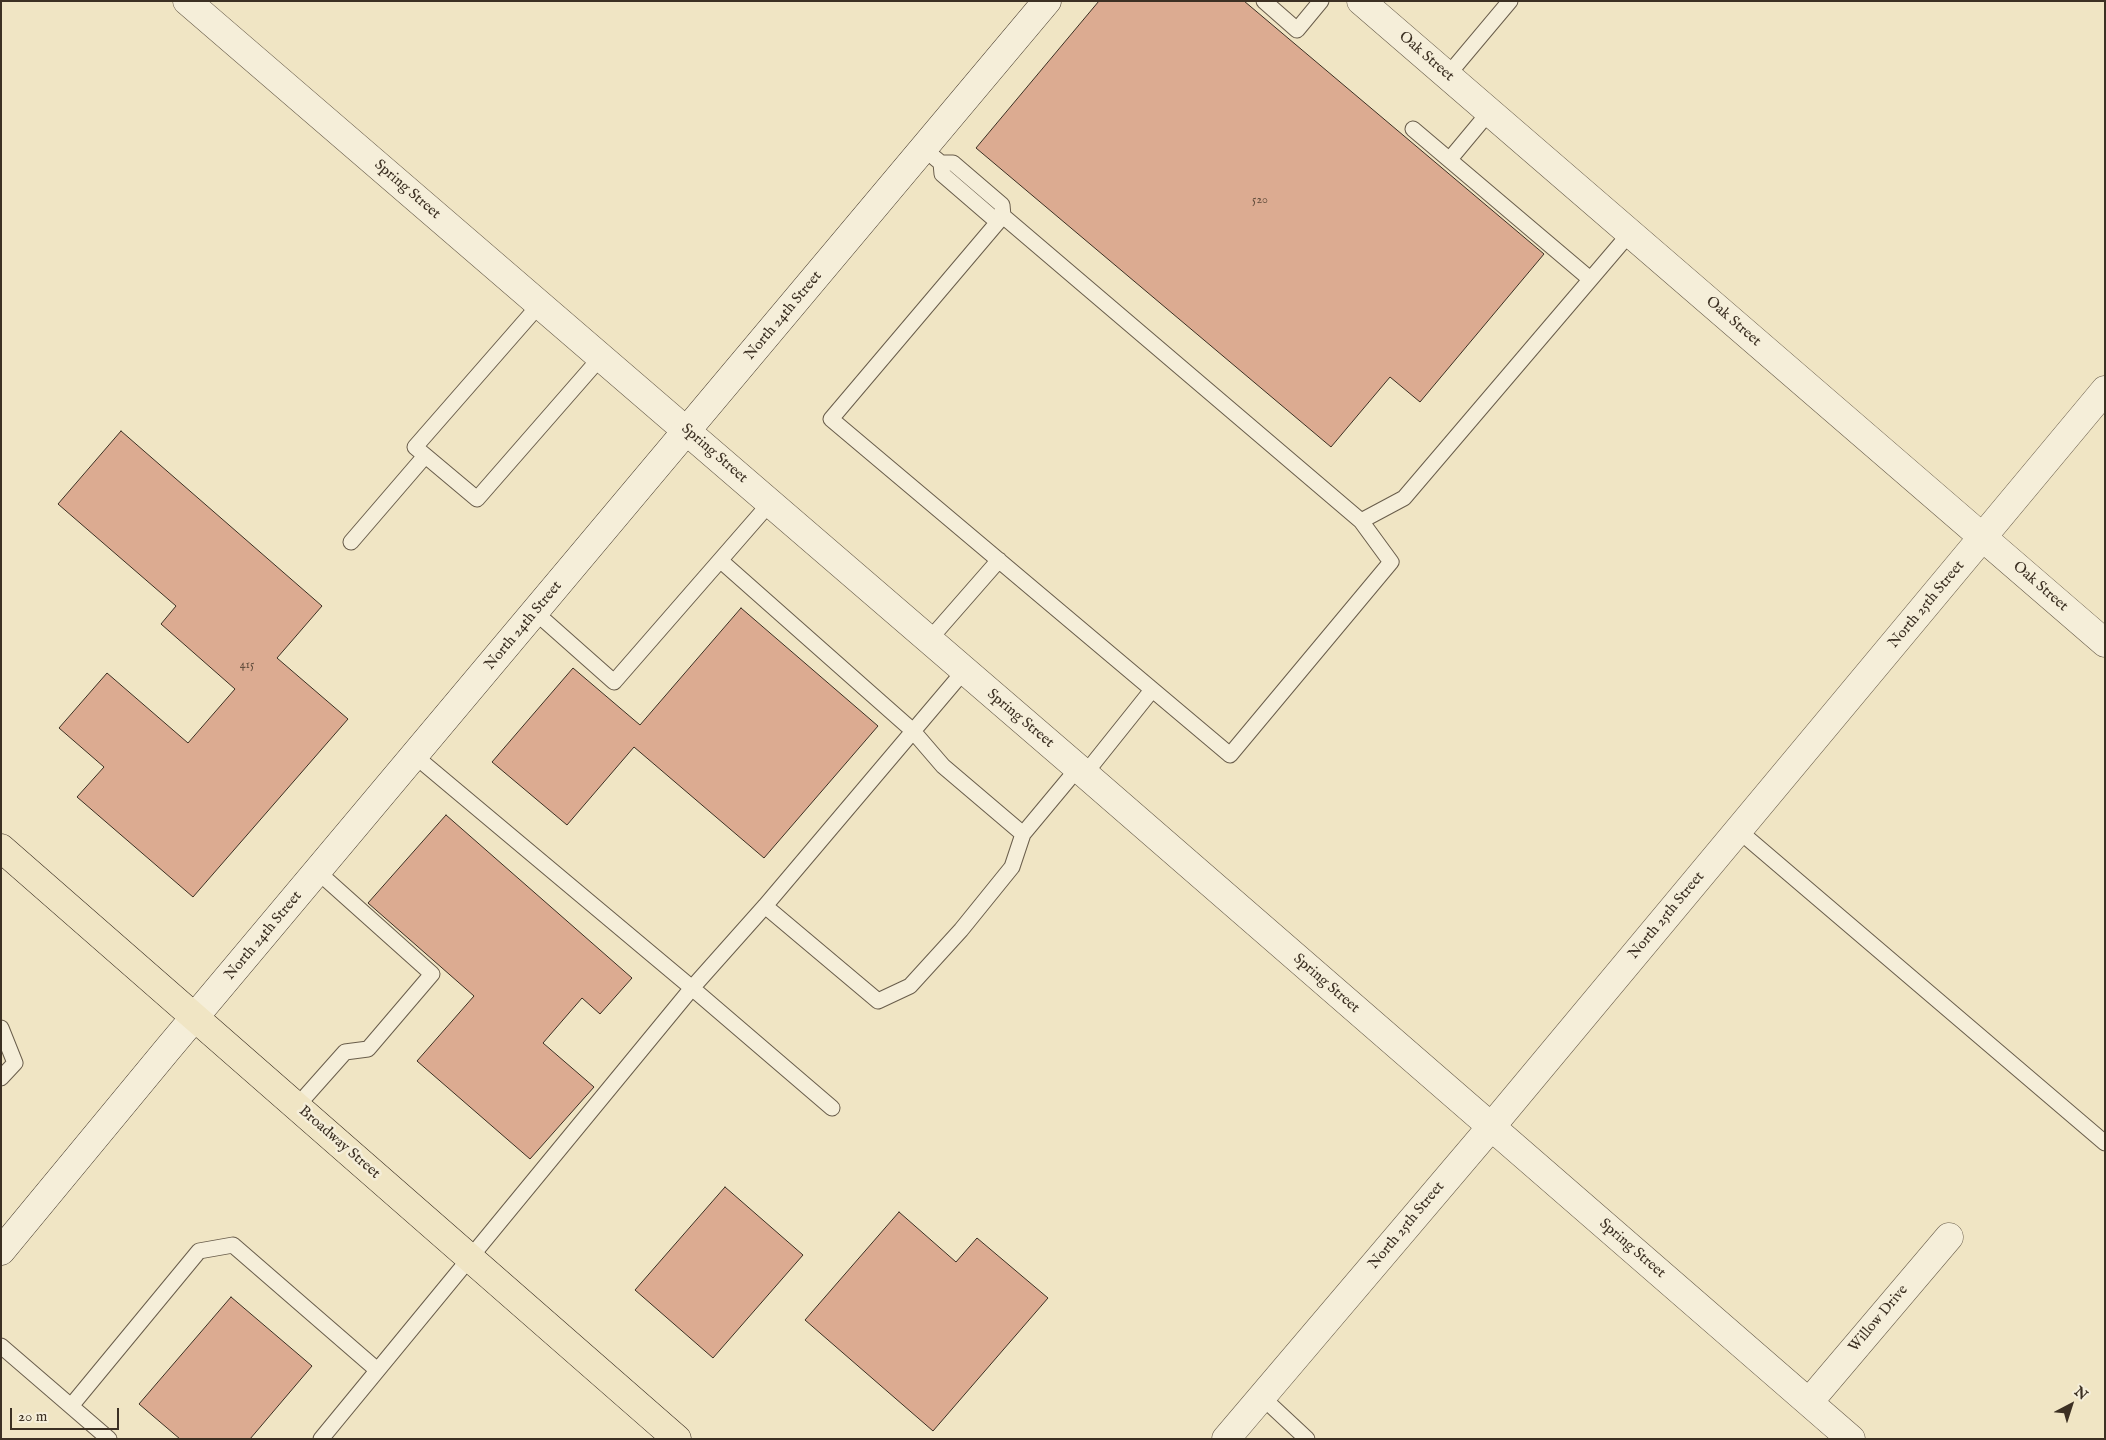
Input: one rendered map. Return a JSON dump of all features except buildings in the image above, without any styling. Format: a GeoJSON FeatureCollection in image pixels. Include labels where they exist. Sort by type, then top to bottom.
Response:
{"type":"FeatureCollection","features":[{"type":"Feature","properties":{"kind":"main road","name":"Broadway Street"},"geometry":{"type":"LineString","coordinates":[[1,848],[677,1439]]}},
{"type":"Feature","properties":{"kind":"street","name":"Spring Street"},"geometry":{"type":"LineString","coordinates":[[187,1],[688,431],[1851,1439]]}},
{"type":"Feature","properties":{"kind":"street","name":"North 24th Street"},"geometry":{"type":"LineString","coordinates":[[1,1251],[688,431],[932,156],[1047,1]]}},
{"type":"Feature","properties":{"kind":"street","name":"Oak Street"},"geometry":{"type":"LineString","coordinates":[[1361,1],[2105,643]]}},
{"type":"Feature","properties":{"kind":"street","name":"North 25th Street"},"geometry":{"type":"LineString","coordinates":[[1226,1439],[1491,1127],[2105,390]]}},
{"type":"Feature","properties":{"kind":"street","name":"Willow Drive"},"geometry":{"type":"LineString","coordinates":[[1809,1402],[1949,1237]]}},
{"type":"Feature","properties":{"kind":"lane"},"geometry":{"type":"LineString","coordinates":[[1264,1],[1297,30],[1320,1]]}},
{"type":"Feature","properties":{"kind":"lane"},"geometry":{"type":"LineString","coordinates":[[1448,76],[1510,1]]}},
{"type":"Feature","properties":{"kind":"lane"},"geometry":{"type":"LineString","coordinates":[[1450,159],[1490,111]]}},
{"type":"Feature","properties":{"kind":"lane"},"geometry":{"type":"LineString","coordinates":[[1414,129],[1590,279]]}},
{"type":"Feature","properties":{"kind":"lane"},"geometry":{"type":"LineString","coordinates":[[932,156],[953,162],[1002,205],[1003,216],[1361,521],[1391,562],[1230,755],[831,419],[1003,216]]}},
{"type":"Feature","properties":{"kind":"lane"},"geometry":{"type":"LineString","coordinates":[[1361,521],[1404,498],[1630,233]]}},
{"type":"Feature","properties":{"kind":"lane"},"geometry":{"type":"LineString","coordinates":[[540,304],[415,448],[476,499],[601,357]]}},
{"type":"Feature","properties":{"kind":"lane"},"geometry":{"type":"LineString","coordinates":[[351,542],[425,456]]}},
{"type":"Feature","properties":{"kind":"lane"},"geometry":{"type":"LineString","coordinates":[[535,612],[614,682],[770,503]]}},
{"type":"Feature","properties":{"kind":"lane"},"geometry":{"type":"LineString","coordinates":[[929,640],[999,560]]}},
{"type":"Feature","properties":{"kind":"lane"},"geometry":{"type":"LineString","coordinates":[[721,561],[912,730],[943,766],[1023,834]]}},
{"type":"Feature","properties":{"kind":"lane"},"geometry":{"type":"LineString","coordinates":[[321,1439],[692,988],[765,906],[912,730],[964,671]]}},
{"type":"Feature","properties":{"kind":"lane"},"geometry":{"type":"LineString","coordinates":[[765,906],[878,1001],[910,986],[961,930],[1012,867],[1023,834],[1152,690]]}},
{"type":"Feature","properties":{"kind":"lane"},"geometry":{"type":"LineString","coordinates":[[415,756],[832,1108]]}},
{"type":"Feature","properties":{"kind":"lane"},"geometry":{"type":"LineString","coordinates":[[1738,830],[2105,1143]]}},
{"type":"Feature","properties":{"kind":"lane"},"geometry":{"type":"LineString","coordinates":[[297,1106],[345,1052],[368,1050],[432,974],[318,872]]}},
{"type":"Feature","properties":{"kind":"lane"},"geometry":{"type":"LineString","coordinates":[[1,1028],[15,1063],[1,1078]]}},
{"type":"Feature","properties":{"kind":"lane"},"geometry":{"type":"LineString","coordinates":[[71,1406],[199,1251],[233,1245],[376,1370]]}},
{"type":"Feature","properties":{"kind":"lane"},"geometry":{"type":"LineString","coordinates":[[1,1346],[109,1439]]}},
{"type":"Feature","properties":{"kind":"lane"},"geometry":{"type":"LineString","coordinates":[[1262,1397],[1308,1439]]}}]}
